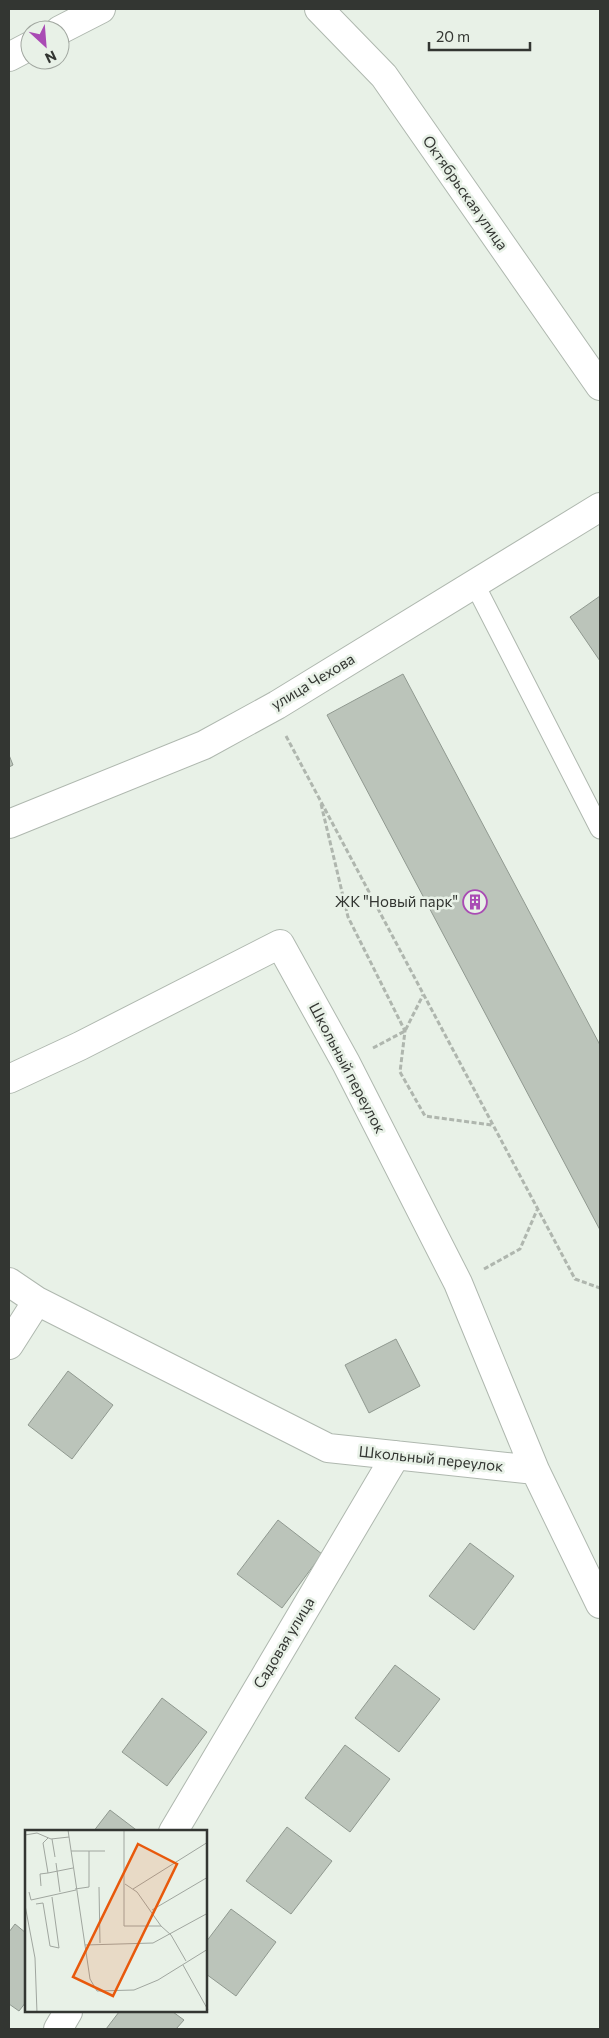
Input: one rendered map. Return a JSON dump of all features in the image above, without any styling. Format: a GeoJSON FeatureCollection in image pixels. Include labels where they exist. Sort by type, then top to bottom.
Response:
{"type":"FeatureCollection","features":[{"type":"Feature","properties":{"kind":"street"},"geometry":{"type":"LineString","coordinates":[[70,25],[101,9]]}},
{"type":"Feature","properties":{"kind":"street","name":"Октябрьская улица"},"geometry":{"type":"LineString","coordinates":[[319,9],[384,76],[600,386]]}},
{"type":"Feature","properties":{"kind":"street","name":"улица Чехова"},"geometry":{"type":"LineString","coordinates":[[9,824],[204,745],[277,705],[600,507]]}},
{"type":"Feature","properties":{"kind":"street","name":"Школьный переулок"},"geometry":{"type":"LineString","coordinates":[[9,1078],[80,1046],[280,944],[346,1063],[458,1283],[535,1470],[600,1604]]}},
{"type":"Feature","properties":{"kind":"street","name":"Школьный переулок"},"geometry":{"type":"LineString","coordinates":[[9,1282],[37,1301],[328,1448],[535,1470]]}},
{"type":"Feature","properties":{"kind":"street"},"geometry":{"type":"LineString","coordinates":[[9,1345],[37,1301]]}},
{"type":"Feature","properties":{"kind":"street","name":"Садовая улица"},"geometry":{"type":"LineString","coordinates":[[174,1830],[396,1455]]}},
{"type":"Feature","properties":{"kind":"street"},"geometry":{"type":"LineString","coordinates":[[58,2029],[67,2013]]}},
{"type":"Feature","properties":{"kind":"lane"},"geometry":{"type":"LineString","coordinates":[[474,583],[600,829]]}},
{"type":"Feature","properties":{"kind":"path"},"geometry":{"type":"LineString","coordinates":[[277,705],[274,712],[319,799],[575,1279],[600,1288]]}},
{"type":"Feature","properties":{"kind":"path"},"geometry":{"type":"LineString","coordinates":[[319,799],[348,917],[405,1031]]}},
{"type":"Feature","properties":{"kind":"path"},"geometry":{"type":"LineString","coordinates":[[424,994],[405,1031],[400,1072],[425,1116],[493,1126]]}},
{"type":"Feature","properties":{"kind":"path"},"geometry":{"type":"LineString","coordinates":[[346,1063],[405,1031]]}},
{"type":"Feature","properties":{"kind":"path"},"geometry":{"type":"LineString","coordinates":[[458,1283],[520,1249],[538,1210]]}},
{"type":"Feature","properties":{"kind":"building"},"geometry":{"type":"Polygon","coordinates":[[[600,596],[600,661],[570,617],[600,596]]]}},
{"type":"Feature","properties":{"kind":"building","name":"ЖК \"Новый парк\""},"geometry":{"type":"Polygon","coordinates":[[[403,674],[600,1045],[600,1230],[327,715],[403,674]]]}},
{"type":"Feature","properties":{"kind":"building"},"geometry":{"type":"Polygon","coordinates":[[[9,755],[13,765],[9,767],[9,755]]]}},
{"type":"Feature","properties":{"kind":"building"},"geometry":{"type":"Polygon","coordinates":[[[396,1339],[420,1386],[369,1413],[345,1365],[396,1339]]]}},
{"type":"Feature","properties":{"kind":"building"},"geometry":{"type":"Polygon","coordinates":[[[68,1371],[113,1405],[72,1459],[28,1425],[68,1371]]]}},
{"type":"Feature","properties":{"kind":"building"},"geometry":{"type":"Polygon","coordinates":[[[278,1520],[322,1554],[282,1608],[237,1574],[278,1520]]]}},
{"type":"Feature","properties":{"kind":"building"},"geometry":{"type":"Polygon","coordinates":[[[470,1543],[514,1576],[474,1630],[429,1596],[470,1543]]]}},
{"type":"Feature","properties":{"kind":"building"},"geometry":{"type":"Polygon","coordinates":[[[395,1665],[440,1699],[399,1752],[355,1718],[395,1665]]]}},
{"type":"Feature","properties":{"kind":"building"},"geometry":{"type":"Polygon","coordinates":[[[162,1698],[207,1732],[167,1786],[122,1752],[162,1698]]]}},
{"type":"Feature","properties":{"kind":"building"},"geometry":{"type":"Polygon","coordinates":[[[345,1745],[390,1779],[350,1832],[305,1798],[345,1745]]]}},
{"type":"Feature","properties":{"kind":"building"},"geometry":{"type":"Polygon","coordinates":[[[110,1810],[136,1830],[95,1830],[110,1810]]]}},
{"type":"Feature","properties":{"kind":"building"},"geometry":{"type":"Polygon","coordinates":[[[287,1827],[332,1861],[291,1914],[246,1881],[287,1827]]]}},
{"type":"Feature","properties":{"kind":"building"},"geometry":{"type":"Polygon","coordinates":[[[231,1909],[276,1942],[236,1996],[208,1975],[208,1939],[231,1909]]]}},
{"type":"Feature","properties":{"kind":"building"},"geometry":{"type":"Polygon","coordinates":[[[15,1924],[25,1932],[25,2003],[19,2011],[9,2004],[9,1932],[15,1924]]]}},
{"type":"Feature","properties":{"kind":"building"},"geometry":{"type":"Polygon","coordinates":[[[118,2013],[174,2013],[184,2020],[176,2029],[106,2029],[118,2013]]]}},
{"type":"Feature","properties":{"kind":"place","name":"ЖК \"Новый парк\""},"geometry":{"type":"Point","coordinates":[475,902]}}]}
